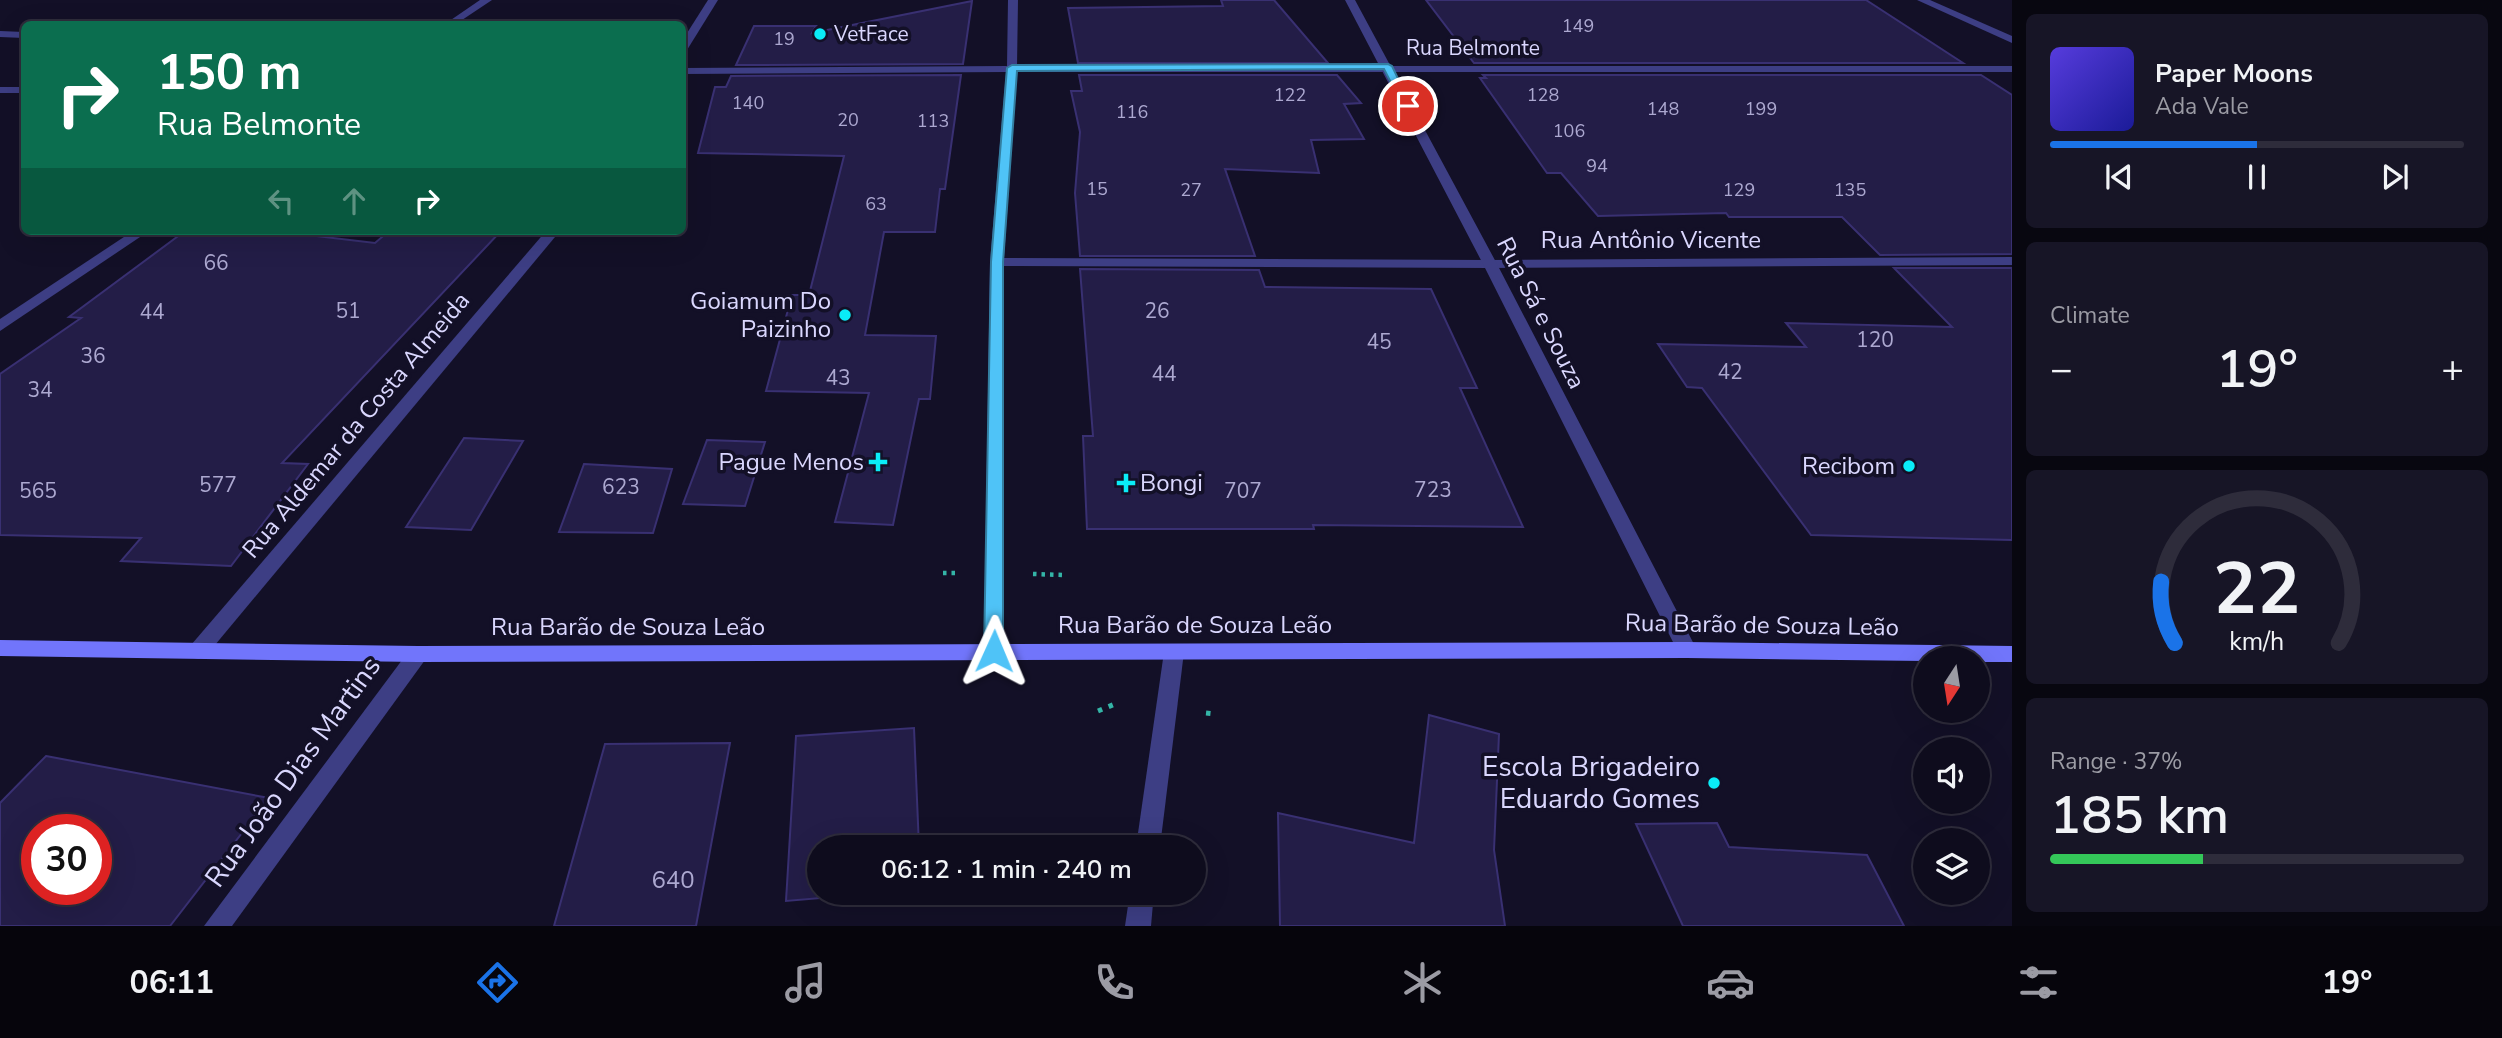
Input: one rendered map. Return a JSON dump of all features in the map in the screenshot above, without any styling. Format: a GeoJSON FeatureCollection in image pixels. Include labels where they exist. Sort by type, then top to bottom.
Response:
{"type":"FeatureCollection","features":[{"type":"Feature","properties":{"kind":"main road","name":"Rua Barão de Souza Leão"},"geometry":{"type":"LineString","coordinates":[[0,648],[418,654],[1687,650],[2012,654]]}},
{"type":"Feature","properties":{"kind":"street"},"geometry":{"type":"LineString","coordinates":[[455,21],[487,0]]}},
{"type":"Feature","properties":{"kind":"street"},"geometry":{"type":"LineString","coordinates":[[686,44],[713,0]]}},
{"type":"Feature","properties":{"kind":"street"},"geometry":{"type":"LineString","coordinates":[[994,651],[997,262],[1012,68],[1013,0]]}},
{"type":"Feature","properties":{"kind":"street","name":"Rua Sá e Souza"},"geometry":{"type":"LineString","coordinates":[[1350,0],[1388,66],[1687,650]]}},
{"type":"Feature","properties":{"kind":"street"},"geometry":{"type":"LineString","coordinates":[[1922,0],[2012,40]]}},
{"type":"Feature","properties":{"kind":"street"},"geometry":{"type":"LineString","coordinates":[[0,34],[21,35]]}},
{"type":"Feature","properties":{"kind":"street","name":"Rua Belmonte"},"geometry":{"type":"LineString","coordinates":[[686,71],[1388,66],[2012,69]]}},
{"type":"Feature","properties":{"kind":"street"},"geometry":{"type":"LineString","coordinates":[[0,90],[21,90]]}},
{"type":"Feature","properties":{"kind":"street"},"geometry":{"type":"LineString","coordinates":[[0,326],[136,235]]}},
{"type":"Feature","properties":{"kind":"street","name":"Rua Aldemar da Costa Almeida"},"geometry":{"type":"LineString","coordinates":[[198,651],[550,235]]}},
{"type":"Feature","properties":{"kind":"street","name":"Rua Antônio Vicente"},"geometry":{"type":"LineString","coordinates":[[997,262],[1490,264],[2012,261]]}},
{"type":"Feature","properties":{"kind":"street"},"geometry":{"type":"LineString","coordinates":[[1150,835],[1174,652]]}},
{"type":"Feature","properties":{"kind":"street","name":"Rua João Dias Martins"},"geometry":{"type":"LineString","coordinates":[[217,926],[418,654]]}},
{"type":"Feature","properties":{"kind":"street"},"geometry":{"type":"LineString","coordinates":[[1138,926],[1140,905]]}},
{"type":"Feature","properties":{"kind":"path"},"geometry":{"type":"LineString","coordinates":[[1034,574],[1064,575]]}},
{"type":"Feature","properties":{"kind":"path"},"geometry":{"type":"LineString","coordinates":[[1098,711],[1115,704]]}},
{"type":"Feature","properties":{"kind":"building"},"geometry":{"type":"Polygon","coordinates":[[[1221,0],[1274,0],[1328,63],[1078,63],[1068,8],[1223,6],[1221,0]]]}},
{"type":"Feature","properties":{"kind":"building"},"geometry":{"type":"Polygon","coordinates":[[[1426,0],[1866,0],[1963,63],[1474,63],[1426,0]]]}},
{"type":"Feature","properties":{"kind":"building"},"geometry":{"type":"Polygon","coordinates":[[[972,1],[963,64],[736,65],[754,26],[816,26],[812,33],[972,1]]]}},
{"type":"Feature","properties":{"kind":"building"},"geometry":{"type":"Polygon","coordinates":[[[961,75],[945,189],[940,189],[935,232],[884,232],[865,335],[936,336],[930,399],[919,399],[893,525],[835,522],[869,393],[766,391],[792,295],[809,295],[844,156],[698,153],[715,87],[726,87],[731,76],[961,75]]]}},
{"type":"Feature","properties":{"kind":"building"},"geometry":{"type":"Polygon","coordinates":[[[1079,75],[1337,75],[1361,103],[1344,104],[1364,139],[1311,140],[1319,173],[1225,169],[1255,256],[1080,256],[1075,193],[1080,132],[1071,91],[1082,91],[1079,75]]]}},
{"type":"Feature","properties":{"kind":"building"},"geometry":{"type":"Polygon","coordinates":[[[1483,75],[1981,75],[2012,95],[2012,254],[1880,255],[1842,217],[1729,217],[1726,213],[1598,216],[1561,173],[1547,173],[1480,78],[1486,78],[1483,75]]]}},
{"type":"Feature","properties":{"kind":"building"},"geometry":{"type":"Polygon","coordinates":[[[180,235],[308,235],[375,243],[384,235],[497,235],[282,463],[308,464],[231,566],[121,561],[141,538],[0,535],[0,374],[81,318],[69,317],[180,235]]]}},
{"type":"Feature","properties":{"kind":"building"},"geometry":{"type":"Polygon","coordinates":[[[1894,268],[2012,268],[2012,540],[1811,535],[1702,388],[1687,387],[1658,344],[1806,347],[1786,323],[1952,327],[1894,268]]]}},
{"type":"Feature","properties":{"kind":"building"},"geometry":{"type":"Polygon","coordinates":[[[1080,269],[1259,270],[1265,287],[1431,289],[1477,388],[1460,388],[1523,527],[1313,525],[1314,529],[1087,529],[1083,436],[1093,436],[1080,269]]]}},
{"type":"Feature","properties":{"kind":"building"},"geometry":{"type":"Polygon","coordinates":[[[464,438],[523,441],[471,530],[406,527],[464,438]]]}},
{"type":"Feature","properties":{"kind":"building"},"geometry":{"type":"Polygon","coordinates":[[[707,440],[765,442],[745,506],[683,504],[707,440]]]}},
{"type":"Feature","properties":{"kind":"building"},"geometry":{"type":"Polygon","coordinates":[[[584,464],[672,469],[653,533],[559,532],[584,464]]]}},
{"type":"Feature","properties":{"kind":"building"},"geometry":{"type":"Polygon","coordinates":[[[1429,715],[1499,734],[1494,850],[1505,926],[1280,926],[1278,813],[1414,843],[1429,715]]]}},
{"type":"Feature","properties":{"kind":"building"},"geometry":{"type":"Polygon","coordinates":[[[914,728],[918,835],[807,835],[807,899],[786,901],[796,736],[914,728]]]}},
{"type":"Feature","properties":{"kind":"building"},"geometry":{"type":"Polygon","coordinates":[[[730,743],[696,926],[554,926],[605,744],[730,743]]]}},
{"type":"Feature","properties":{"kind":"building"},"geometry":{"type":"Polygon","coordinates":[[[46,756],[269,798],[170,926],[0,926],[0,803],[46,756]]]}},
{"type":"Feature","properties":{"kind":"building"},"geometry":{"type":"Polygon","coordinates":[[[1717,823],[1729,847],[1867,855],[1904,926],[1683,926],[1636,824],[1717,823]]]}},
{"type":"Feature","properties":{"kind":"place","name":"VetFace"},"geometry":{"type":"Point","coordinates":[820,34]}},
{"type":"Feature","properties":{"kind":"place","name":"Goiamum Do Paizinho"},"geometry":{"type":"Point","coordinates":[845,315]}},
{"type":"Feature","properties":{"kind":"place","name":"Pague Menos"},"geometry":{"type":"Point","coordinates":[878,462]}},
{"type":"Feature","properties":{"kind":"place","name":"Recibom"},"geometry":{"type":"Point","coordinates":[1909,466]}},
{"type":"Feature","properties":{"kind":"place","name":"Bongi"},"geometry":{"type":"Point","coordinates":[1126,483]}},
{"type":"Feature","properties":{"kind":"place","name":"Escola Brigadeiro Eduardo Gomes"},"geometry":{"type":"Point","coordinates":[1714,783]}},
{"type":"Feature","properties":{"kind":"route"},"geometry":{"type":"LineString","coordinates":[[994,651],[997,262],[1012,68],[1388,66],[1408,106]]}}]}
